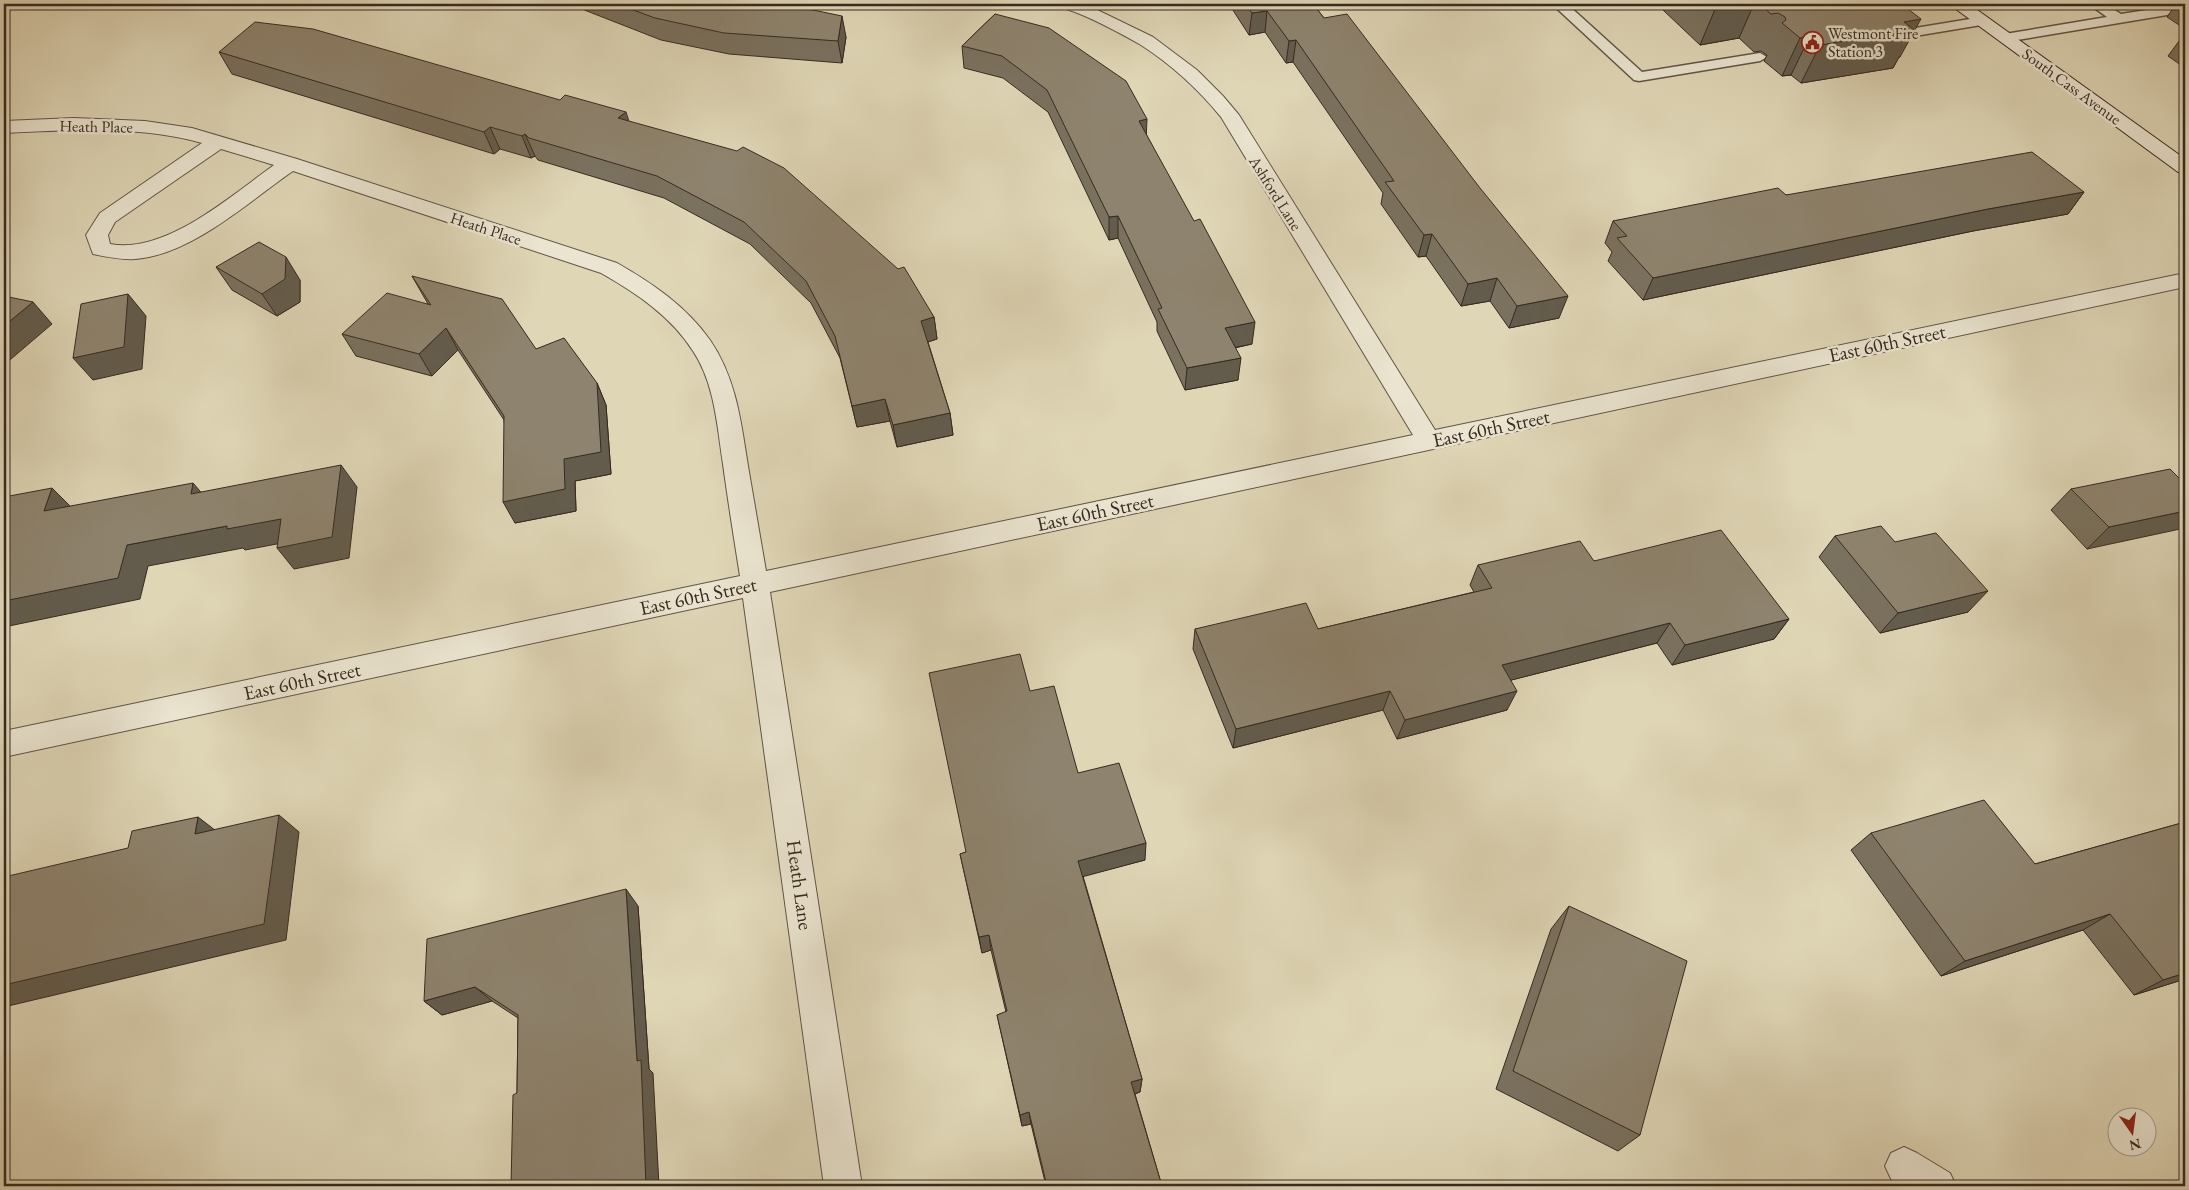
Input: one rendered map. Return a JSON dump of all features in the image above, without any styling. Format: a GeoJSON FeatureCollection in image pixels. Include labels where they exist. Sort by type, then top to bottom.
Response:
{"type":"FeatureCollection","features":[{"type":"Feature","properties":{"kind":"street","name":"South Cass Avenue"},"geometry":{"type":"LineString","coordinates":[[1958,4],[2185,168]]}},
{"type":"Feature","properties":{"kind":"street","name":"Ashford Lane"},"geometry":{"type":"LineString","coordinates":[[1077,5],[1162,50],[1189,70],[1212,94],[1234,124],[1429,441]]}},
{"type":"Feature","properties":{"kind":"street","name":"Heath Place"},"geometry":{"type":"LineString","coordinates":[[4,127],[74,124],[145,126],[219,141],[608,268],[639,285],[680,319],[696,337],[712,362],[725,398],[754,584]]}},
{"type":"Feature","properties":{"kind":"street"},"geometry":{"type":"LineString","coordinates":[[219,141],[107,218],[97,235],[101,249],[115,254],[140,253],[165,246],[189,235],[290,163]]}},
{"type":"Feature","properties":{"kind":"street","name":"East 60th Street"},"geometry":{"type":"LineString","coordinates":[[4,744],[2185,280]]}},
{"type":"Feature","properties":{"kind":"street","name":"Heath Lane"},"geometry":{"type":"LineString","coordinates":[[754,584],[773,700],[843,1186]]}},
{"type":"Feature","properties":{"kind":"street"},"geometry":{"type":"LineString","coordinates":[[1904,1166],[1937,1186]]}},
{"type":"Feature","properties":{"kind":"lane"},"geometry":{"type":"LineString","coordinates":[[1559,4],[1639,77],[1760,57]]}},
{"type":"Feature","properties":{"kind":"lane"},"geometry":{"type":"LineString","coordinates":[[2096,4],[2119,19]]}},
{"type":"Feature","properties":{"kind":"lane"},"geometry":{"type":"LineString","coordinates":[[2005,38],[2185,8]]}},
{"type":"Feature","properties":{"kind":"lane"},"geometry":{"type":"LineString","coordinates":[[1877,39],[1982,21]]}},
{"type":"Feature","properties":{"kind":"building"},"geometry":{"type":"Polygon","coordinates":[[[617,4],[784,4],[842,16],[838,41],[724,33],[655,18],[617,4]]]}},
{"type":"Feature","properties":{"kind":"building"},"geometry":{"type":"Polygon","coordinates":[[[1245,4],[1313,4],[1324,18],[1347,14],[1480,188],[1568,296],[1517,306],[1497,278],[1468,284],[1432,234],[1424,235],[1385,182],[1394,181],[1296,40],[1289,41],[1267,11],[1252,13],[1245,4]]]}},
{"type":"Feature","properties":{"kind":"building"},"geometry":{"type":"Polygon","coordinates":[[[1712,4],[1735,4],[1716,7],[1712,4]]]}},
{"type":"Feature","properties":{"kind":"building"},"geometry":{"type":"Polygon","coordinates":[[[1759,4],[1891,4],[1896,7],[1904,6],[1921,19],[1904,22],[1914,30],[1820,45],[1810,36],[1800,38],[1782,23],[1786,20],[1785,17],[1778,13],[1771,14],[1759,4]]]}},
{"type":"Feature","properties":{"kind":"building"},"geometry":{"type":"Polygon","coordinates":[[[995,14],[1049,28],[1126,81],[1147,119],[1139,121],[1194,221],[1200,219],[1255,322],[1225,328],[1241,358],[1187,368],[1158,309],[1162,308],[1118,216],[1109,217],[1047,90],[1002,56],[962,46],[995,14]]]}},
{"type":"Feature","properties":{"kind":"building"},"geometry":{"type":"Polygon","coordinates":[[[255,22],[313,29],[560,100],[565,95],[626,112],[618,118],[737,151],[743,147],[784,168],[898,269],[904,267],[934,317],[921,321],[950,413],[893,425],[885,399],[852,406],[835,336],[806,281],[744,222],[657,176],[529,138],[525,134],[522,136],[490,127],[484,132],[219,52],[255,22]]]}},
{"type":"Feature","properties":{"kind":"building"},"geometry":{"type":"Polygon","coordinates":[[[2032,152],[2084,192],[1988,209],[1653,278],[1617,238],[1627,236],[1613,221],[1778,188],[1786,195],[2032,152]]]}},
{"type":"Feature","properties":{"kind":"building"},"geometry":{"type":"Polygon","coordinates":[[[259,242],[286,257],[285,279],[262,294],[216,267],[259,242]]]}},
{"type":"Feature","properties":{"kind":"building"},"geometry":{"type":"Polygon","coordinates":[[[412,276],[502,299],[536,349],[564,338],[597,383],[601,452],[564,459],[565,489],[503,502],[504,416],[446,328],[419,354],[342,334],[387,293],[431,305],[412,276]]]}},
{"type":"Feature","properties":{"kind":"building"},"geometry":{"type":"Polygon","coordinates":[[[128,294],[124,347],[73,358],[81,304],[128,294]]]}},
{"type":"Feature","properties":{"kind":"building"},"geometry":{"type":"Polygon","coordinates":[[[4,296],[33,302],[4,326],[4,296]]]}},
{"type":"Feature","properties":{"kind":"building"},"geometry":{"type":"Polygon","coordinates":[[[341,465],[332,537],[277,548],[281,519],[227,529],[227,526],[127,545],[118,578],[4,601],[4,497],[52,488],[44,511],[193,483],[191,494],[341,465]]]}},
{"type":"Feature","properties":{"kind":"building"},"geometry":{"type":"Polygon","coordinates":[[[2170,469],[2185,484],[2185,511],[2109,527],[2071,489],[2170,469]]]}},
{"type":"Feature","properties":{"kind":"building"},"geometry":{"type":"Polygon","coordinates":[[[1881,526],[1895,542],[1936,533],[1988,591],[1898,613],[1835,536],[1881,526]]]}},
{"type":"Feature","properties":{"kind":"building"},"geometry":{"type":"Polygon","coordinates":[[[1721,530],[1789,619],[1685,645],[1670,623],[1502,665],[1517,691],[1405,720],[1390,691],[1236,729],[1195,629],[1306,603],[1318,629],[1492,588],[1478,565],[1580,541],[1594,561],[1721,530]]]}},
{"type":"Feature","properties":{"kind":"building"},"geometry":{"type":"Polygon","coordinates":[[[1020,654],[1030,691],[1054,686],[1078,773],[1119,763],[1146,843],[1078,861],[1142,1079],[1131,1082],[1162,1186],[1047,1186],[1029,1112],[1020,1115],[997,1015],[1007,1011],[989,935],[979,937],[960,854],[966,852],[929,673],[1020,654]]]}},
{"type":"Feature","properties":{"kind":"building"},"geometry":{"type":"Polygon","coordinates":[[[1984,800],[2035,864],[2185,822],[2185,973],[2163,980],[2110,914],[1965,961],[1871,833],[1984,800]]]}},
{"type":"Feature","properties":{"kind":"building"},"geometry":{"type":"Polygon","coordinates":[[[279,815],[264,924],[4,985],[4,877],[128,848],[132,831],[198,817],[195,834],[279,815]]]}},
{"type":"Feature","properties":{"kind":"building"},"geometry":{"type":"Polygon","coordinates":[[[626,889],[637,1061],[641,1060],[646,1186],[511,1186],[513,1095],[517,1093],[518,1015],[475,987],[424,1001],[427,939],[626,889]]]}},
{"type":"Feature","properties":{"kind":"building"},"geometry":{"type":"Polygon","coordinates":[[[1569,906],[1687,961],[1640,1135],[1513,1071],[1569,906]]]}},
{"type":"Feature","properties":{"kind":"place","name":"Westmont Fire Station 3"},"geometry":{"type":"Point","coordinates":[1812,42]}}]}
